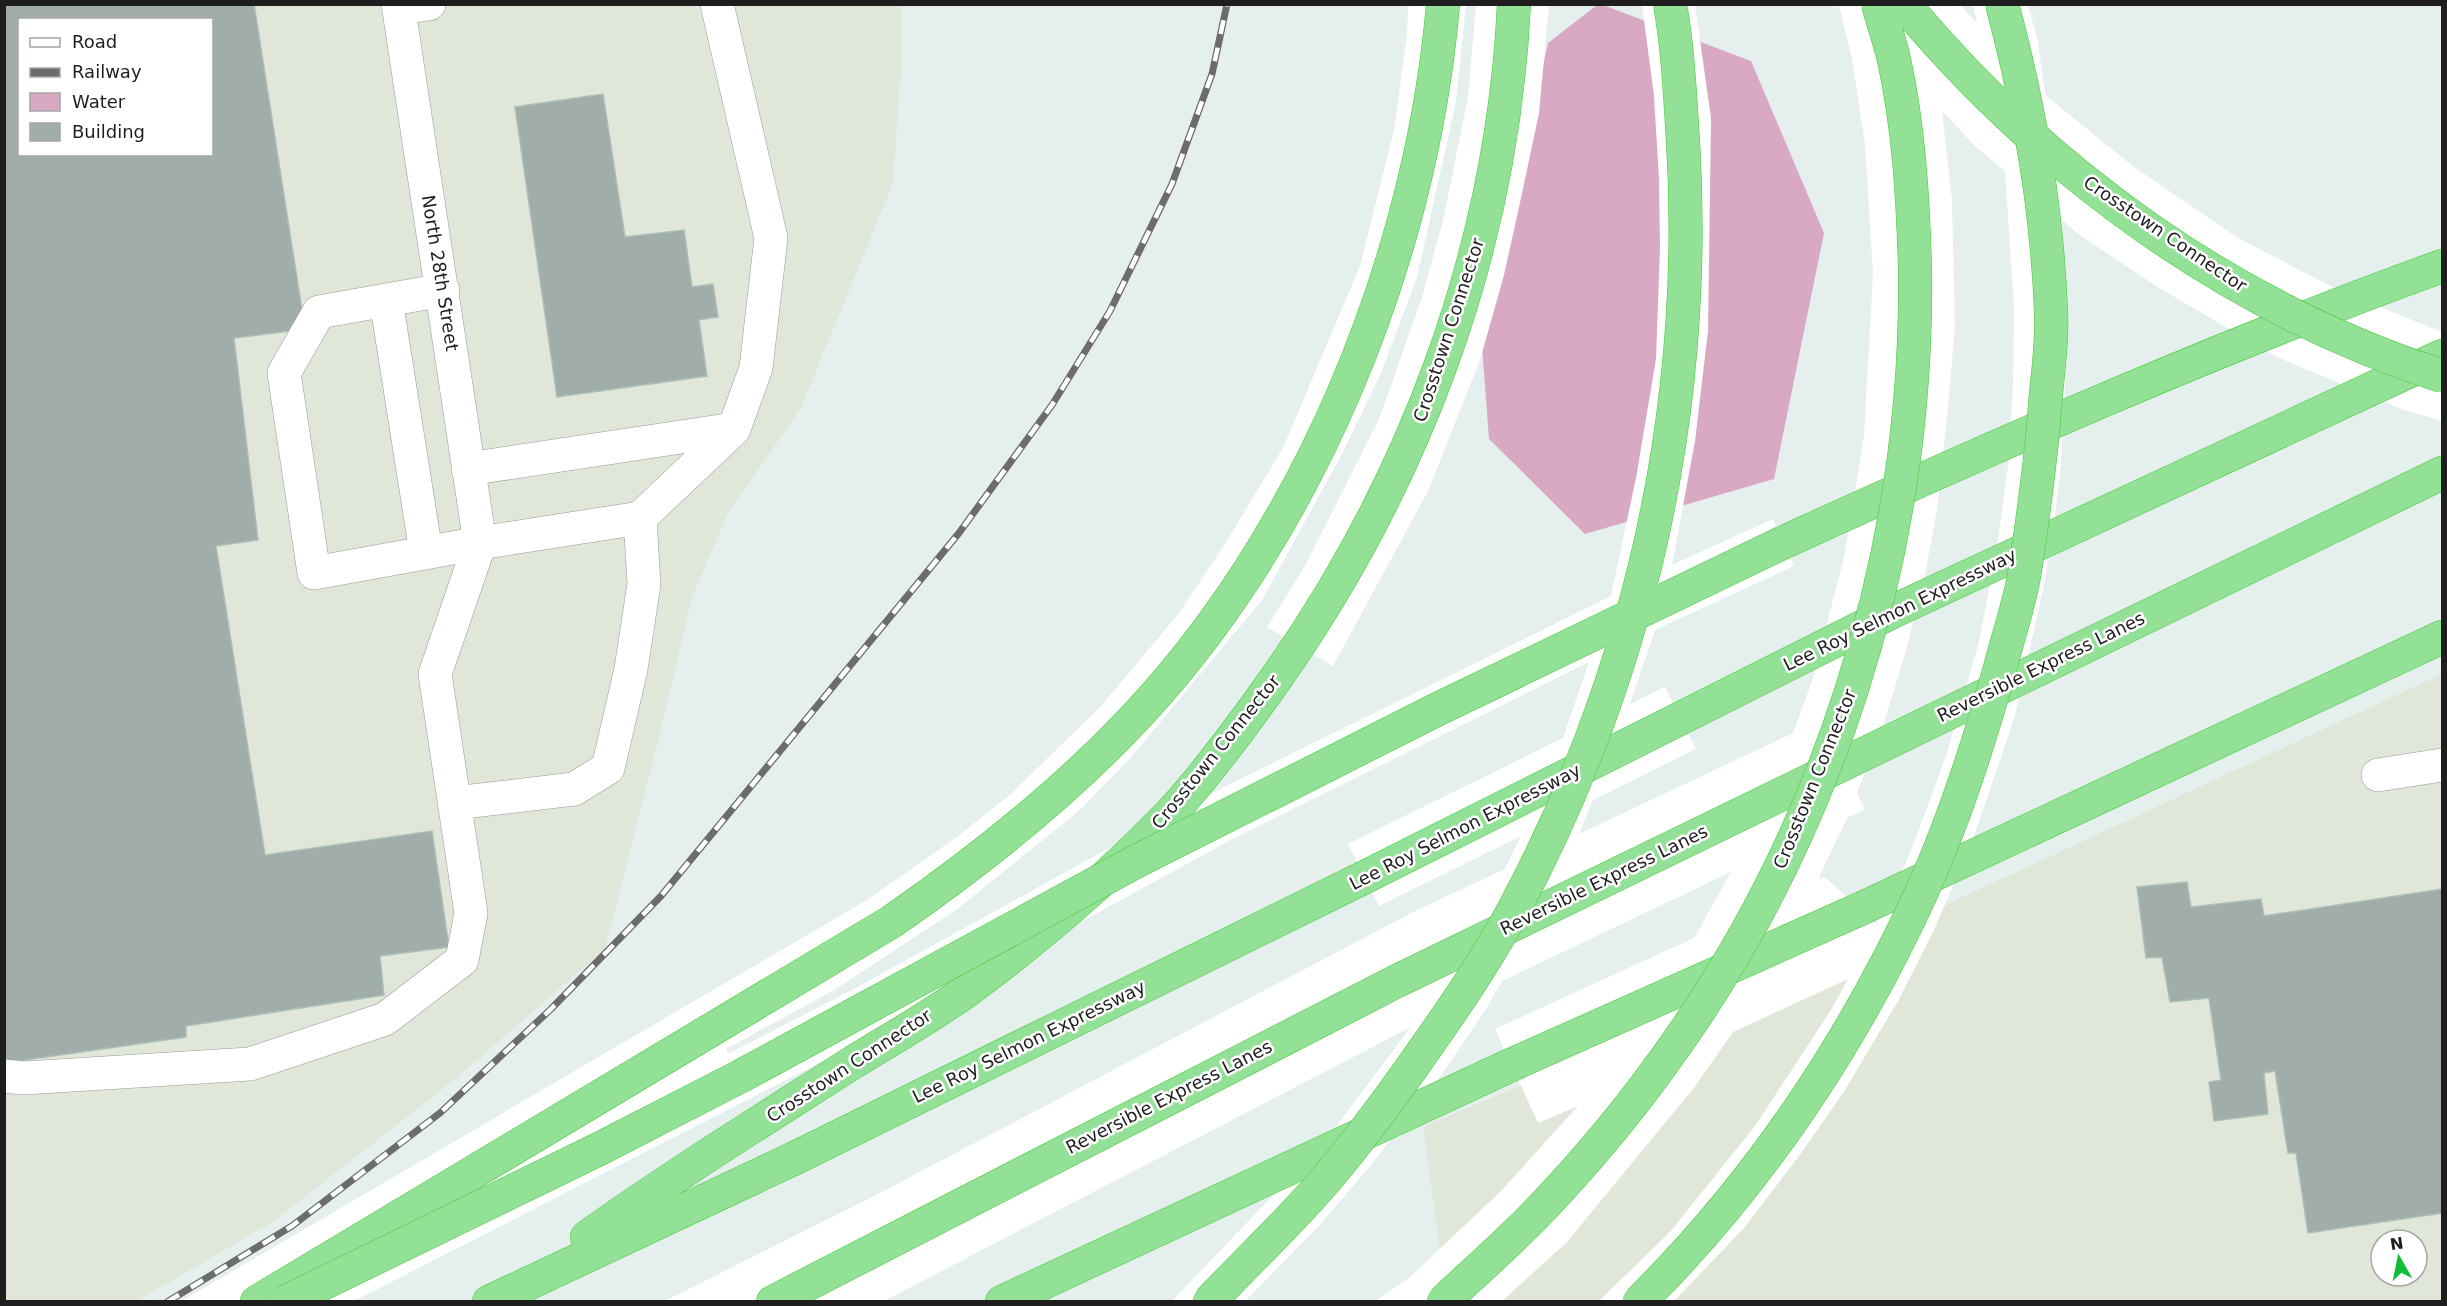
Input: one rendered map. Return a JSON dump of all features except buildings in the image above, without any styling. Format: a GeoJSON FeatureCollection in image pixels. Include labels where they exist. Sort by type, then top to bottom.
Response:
{"type":"FeatureCollection","features":[{"type":"Feature","properties":{"kind":"highway"},"geometry":{"type":"LineString","coordinates":[[257,1302],[891,922],[962,873],[1026,821],[1077,776],[1128,725],[1173,673],[1218,615],[1290,501],[1332,421],[1368,337],[1406,216],[1422,151],[1440,39],[1443,4]]}},
{"type":"Feature","properties":{"kind":"highway","name":"Crosstown Connector"},"geometry":{"type":"LineString","coordinates":[[500,1296],[600,1228],[966,991],[1104,879],[1173,810],[1244,723],[1301,644],[1370,527],[1398,472],[1425,410],[1459,310],[1488,200],[1502,124],[1514,4]]}},
{"type":"Feature","properties":{"kind":"highway"},"geometry":{"type":"LineString","coordinates":[[1209,1302],[1314,1192],[1389,1100],[1455,1007],[1513,912],[1565,805],[1609,695],[1637,601],[1654,525],[1672,426],[1683,320],[1687,246],[1685,173],[1676,50],[1670,4]]}},
{"type":"Feature","properties":{"kind":"highway","name":"Crosstown Connector"},"geometry":{"type":"LineString","coordinates":[[1443,1302],[1537,1213],[1603,1140],[1660,1067],[1708,996],[1755,916],[1797,833],[1829,755],[1854,684],[1883,579],[1893,525],[1908,427],[1914,339],[1914,232],[1904,115],[1894,58],[1878,4]]}},
{"type":"Feature","properties":{"kind":"highway","name":"Crosstown Connector"},"geometry":{"type":"LineString","coordinates":[[1904,4],[1958,67],[1997,106],[2040,144],[2145,226],[2205,266],[2286,312],[2360,346],[2442,376]]}},
{"type":"Feature","properties":{"kind":"highway"},"geometry":{"type":"LineString","coordinates":[[1639,1302],[1682,1258],[1736,1195],[1807,1096],[1851,1026],[1890,956],[1923,888],[1950,822],[1985,722],[2023,585],[2041,459],[2052,315],[2042,206],[2031,133],[2018,62],[2002,4]]}},
{"type":"Feature","properties":{"kind":"highway"},"geometry":{"type":"LineString","coordinates":[[285,1302],[599,1149],[741,1076],[1135,862],[1438,710],[1782,543],[1983,452],[2163,376],[2442,266]]}},
{"type":"Feature","properties":{"kind":"highway","name":"Lee Roy Selmon Expressway"},"geometry":{"type":"LineString","coordinates":[[500,1296],[795,1158],[1365,877],[1896,610],[2442,356]]}},
{"type":"Feature","properties":{"kind":"highway","name":"Reversible Express Lanes"},"geometry":{"type":"LineString","coordinates":[[773,1302],[1395,982],[2442,473]]}},
{"type":"Feature","properties":{"kind":"highway"},"geometry":{"type":"LineString","coordinates":[[2344,682],[2442,619]]}},
{"type":"Feature","properties":{"kind":"highway"},"geometry":{"type":"LineString","coordinates":[[1002,1302],[1510,1065],[1858,910],[2442,637]]}},
{"type":"Feature","properties":{"kind":"street"},"geometry":{"type":"LineString","coordinates":[[443,290],[319,312],[284,373],[314,573],[426,552],[640,518],[734,429],[756,368],[771,238],[717,4]]}},
{"type":"Feature","properties":{"kind":"street","name":"North 28th Street"},"geometry":{"type":"LineString","coordinates":[[409,6],[443,290],[480,543]]}},
{"type":"Feature","properties":{"kind":"street"},"geometry":{"type":"LineString","coordinates":[[386,300],[426,552]]}},
{"type":"Feature","properties":{"kind":"street"},"geometry":{"type":"LineString","coordinates":[[468,470],[734,429]]}},
{"type":"Feature","properties":{"kind":"street"},"geometry":{"type":"LineString","coordinates":[[454,803],[574,789],[608,768],[631,669],[644,584],[640,518]]}},
{"type":"Feature","properties":{"kind":"street"},"geometry":{"type":"LineString","coordinates":[[4,1076],[24,1078],[250,1064],[385,1019],[462,960],[471,913],[435,674],[480,543]]}},
{"type":"Feature","properties":{"kind":"street"},"geometry":{"type":"LineString","coordinates":[[2378,775],[2442,765]]}},
{"type":"Feature","properties":{"kind":"shaded area"},"geometry":{"type":"Polygon","coordinates":[[[5,5],[902,5],[902,54],[893,183],[801,408],[728,513],[692,597],[660,734],[605,949],[454,1080],[274,1221],[137,1301],[5,1302],[5,5]]]}},
{"type":"Feature","properties":{"kind":"shaded area"},"geometry":{"type":"Polygon","coordinates":[[[2442,674],[2442,1301],[1447,1301],[1423,1127],[1937,909],[2442,674]]]}},
{"type":"Feature","properties":{"kind":"water"},"geometry":{"type":"Polygon","coordinates":[[[1597,5],[1603,5],[1751,61],[1824,233],[1774,479],[1585,534],[1489,439],[1482,346],[1548,43],[1597,5]]]}},
{"type":"Feature","properties":{"kind":"pier"},"geometry":{"type":"Polygon","coordinates":[[[1408,5],[1466,5],[1456,102],[1417,277],[1381,373],[1343,452],[1262,600],[1132,756],[1080,810],[956,910],[834,990],[726,1049],[728,1054],[852,990],[1182,808],[1611,596],[1636,478],[1656,359],[1660,248],[1659,179],[1654,96],[1642,5],[1695,5],[1711,118],[1708,331],[1695,441],[1672,565],[1773,519],[1794,566],[1655,630],[1630,704],[1665,687],[1696,749],[1593,800],[1579,834],[1793,733],[1813,678],[1845,553],[1864,436],[1873,273],[1865,144],[1852,59],[1839,5],[1960,5],[1977,23],[1973,5],[2028,5],[2038,42],[2045,95],[2134,167],[2238,238],[2340,291],[2442,332],[2442,421],[2404,410],[2277,357],[2156,286],[2078,234],[2062,220],[2067,346],[2061,464],[2053,533],[2015,716],[1973,839],[1934,930],[1898,1001],[1843,1093],[1744,1228],[1674,1301],[1599,1301],[1670,1232],[1755,1126],[1831,1010],[1848,979],[1733,1032],[1693,1089],[1566,1243],[1502,1301],[1376,1301],[1410,1277],[1501,1191],[1578,1106],[1538,1123],[1495,1029],[1694,938],[1731,872],[1502,981],[1440,1077],[1370,1166],[1318,1227],[1245,1301],[1172,1301],[1325,1141],[1411,1027],[884,1301],[665,1301],[874,1196],[1417,910],[1505,869],[1521,836],[1379,906],[1348,844],[1563,738],[1589,662],[1227,842],[882,1031],[354,1301],[180,1302],[867,900],[957,837],[1012,793],[1102,705],[1180,612],[1225,544],[1283,448],[1360,266],[1394,130],[1407,36],[1408,5]],[[1942,111],[1952,200],[1955,327],[1937,509],[1925,575],[1905,654],[1880,736],[1857,793],[1865,809],[1847,818],[1818,879],[1825,877],[1876,924],[1911,851],[1947,753],[1979,642],[1997,548],[2008,466],[2013,385],[2014,307],[2005,171],[1976,147],[1942,111]]]}},
{"type":"Feature","properties":{"kind":"pier"},"geometry":{"type":"Polygon","coordinates":[[[1476,5],[1549,5],[1539,113],[1521,198],[1504,275],[1480,360],[1428,491],[1333,666],[1267,627],[1305,566],[1380,417],[1422,297],[1443,221],[1468,97],[1476,5]]]}},
{"type":"Feature","properties":{"kind":"railway"},"geometry":{"type":"LineString","coordinates":[[167,1302],[292,1226],[440,1113],[551,1009],[661,896],[959,533],[1052,405],[1110,311],[1172,184],[1212,74],[1227,4]]}}]}
